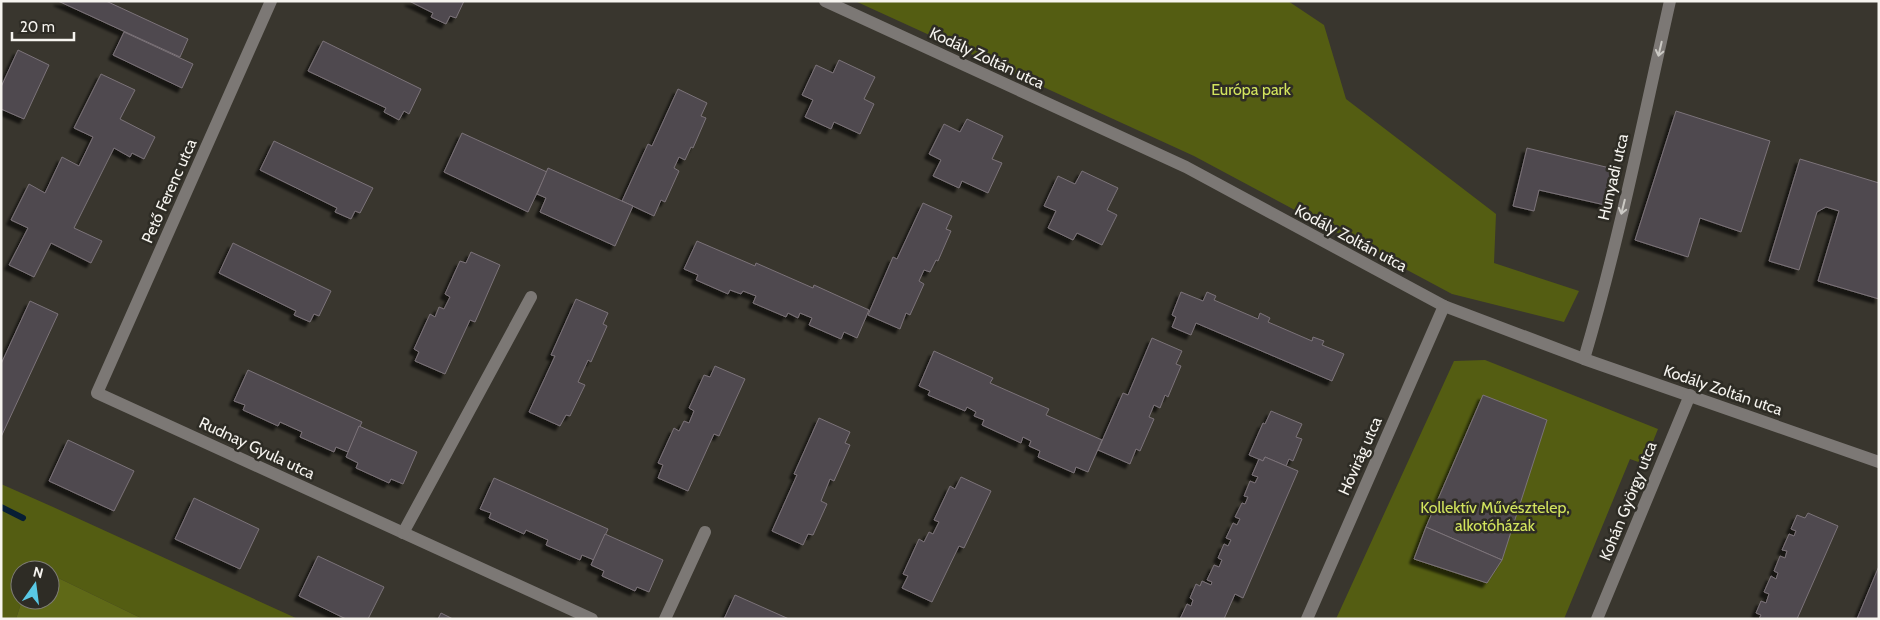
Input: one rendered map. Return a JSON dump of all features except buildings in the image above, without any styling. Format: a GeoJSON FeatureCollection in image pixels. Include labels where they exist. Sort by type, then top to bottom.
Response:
{"type":"FeatureCollection","features":[{"type":"Feature","properties":{"kind":"street","name":"Pető Ferenc utca"},"geometry":{"type":"LineString","coordinates":[[97,393],[271,1]]}},
{"type":"Feature","properties":{"kind":"street","name":"Kodály Zoltán utca"},"geometry":{"type":"LineString","coordinates":[[825,1],[1186,167],[1444,306],[1584,359],[1879,462]]}},
{"type":"Feature","properties":{"kind":"street","name":"Hunyadi utca"},"geometry":{"type":"LineString","coordinates":[[1584,359],[1635,158],[1670,1]]}},
{"type":"Feature","properties":{"kind":"street"},"geometry":{"type":"LineString","coordinates":[[403,533],[530,297]]}},
{"type":"Feature","properties":{"kind":"street","name":"Hóvirág utca"},"geometry":{"type":"LineString","coordinates":[[1307,619],[1444,306]]}},
{"type":"Feature","properties":{"kind":"street","name":"Rudnay Gyula utca"},"geometry":{"type":"LineString","coordinates":[[97,393],[592,619]]}},
{"type":"Feature","properties":{"kind":"street","name":"Kohán György utca"},"geometry":{"type":"LineString","coordinates":[[1597,619],[1690,395]]}},
{"type":"Feature","properties":{"kind":"street"},"geometry":{"type":"LineString","coordinates":[[665,619],[705,532]]}},
{"type":"Feature","properties":{"kind":"green space","name":"Európa park"},"geometry":{"type":"Polygon","coordinates":[[[855,1],[1288,1],[1324,25],[1346,99],[1496,214],[1494,263],[1579,291],[1564,322],[1452,294],[1194,156],[855,1]]]}},
{"type":"Feature","properties":{"kind":"green space","name":"Kollektív Művésztelep, alkotóházak"},"geometry":{"type":"Polygon","coordinates":[[[1485,360],[1658,429],[1644,464],[1630,459],[1564,619],[1336,619],[1454,361],[1485,360]]]}},
{"type":"Feature","properties":{"kind":"green space"},"geometry":{"type":"Polygon","coordinates":[[[1,484],[298,619],[143,619],[60,579],[60,560],[10,560],[10,610],[19,610],[16,619],[1,619],[1,484]]]}},
{"type":"Feature","properties":{"kind":"green space"},"geometry":{"type":"Polygon","coordinates":[[[60,579],[143,619],[16,619],[19,610],[60,610],[60,579]]]}},
{"type":"Feature","properties":{"kind":"waterway"},"geometry":{"type":"LineString","coordinates":[[1,507],[23,518]]}}]}
